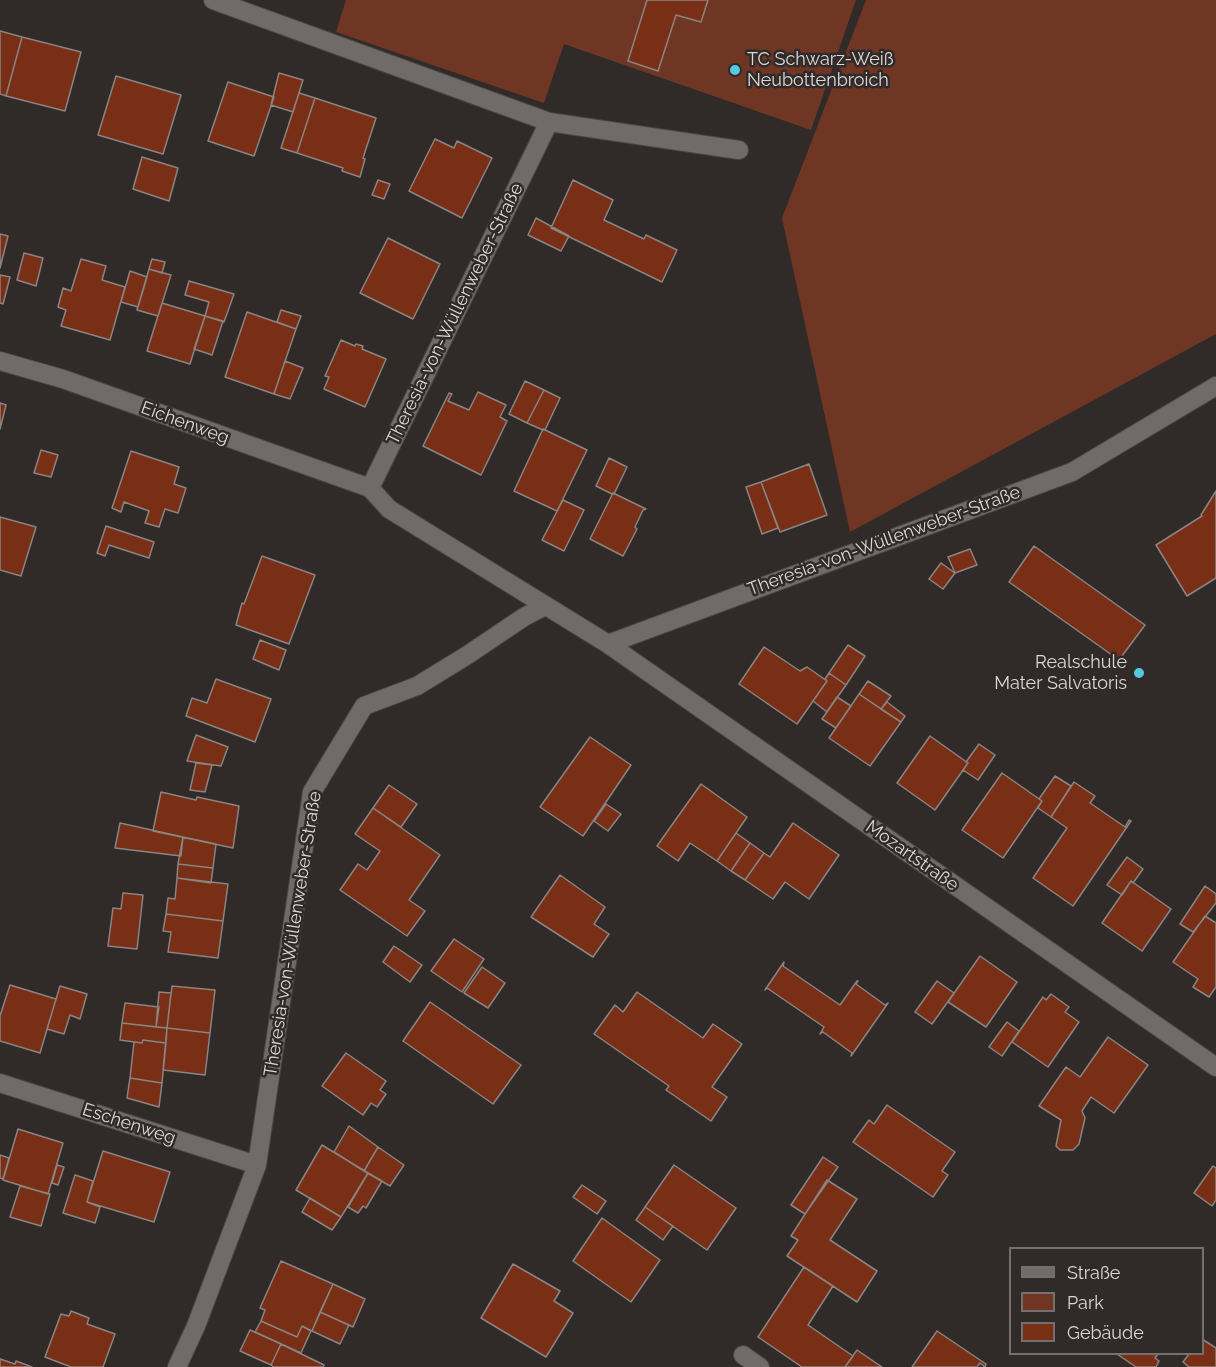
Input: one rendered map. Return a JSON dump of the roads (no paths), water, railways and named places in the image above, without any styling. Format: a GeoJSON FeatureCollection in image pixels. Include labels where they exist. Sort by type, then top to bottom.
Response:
{"type":"FeatureCollection","features":[{"type":"Feature","properties":{"kind":"street"},"geometry":{"type":"LineString","coordinates":[[213,0],[549,122],[739,150]]}},
{"type":"Feature","properties":{"kind":"street","name":"Theresia-von-Wüllenweber-Straße"},"geometry":{"type":"LineString","coordinates":[[370,488],[549,122]]}},
{"type":"Feature","properties":{"kind":"street","name":"Eichenweg"},"geometry":{"type":"LineString","coordinates":[[0,361],[63,379],[370,488]]}},
{"type":"Feature","properties":{"kind":"street","name":"Theresia-von-Wüllenweber-Straße"},"geometry":{"type":"LineString","coordinates":[[608,644],[1072,472],[1216,386]]}},
{"type":"Feature","properties":{"kind":"street"},"geometry":{"type":"LineString","coordinates":[[370,488],[389,509],[608,644]]}},
{"type":"Feature","properties":{"kind":"street","name":"Theresia-von-Wüllenweber-Straße"},"geometry":{"type":"LineString","coordinates":[[177,1367],[196,1326],[257,1165],[312,792],[364,706],[417,686],[524,617],[545,606]]}},
{"type":"Feature","properties":{"kind":"street","name":"Mozartstraße"},"geometry":{"type":"LineString","coordinates":[[608,644],[1216,1067]]}},
{"type":"Feature","properties":{"kind":"street","name":"Eschenweg"},"geometry":{"type":"LineString","coordinates":[[0,1083],[257,1165]]}},
{"type":"Feature","properties":{"kind":"street"},"geometry":{"type":"LineString","coordinates":[[742,1355],[760,1367]]}},
{"type":"Feature","properties":{"kind":"place","name":"TC Schwarz-Weiß Neubottenbroich"},"geometry":{"type":"Point","coordinates":[735,70]}},
{"type":"Feature","properties":{"kind":"place","name":"Realschule Mater Salvatoris"},"geometry":{"type":"Point","coordinates":[1139,673]}}]}
